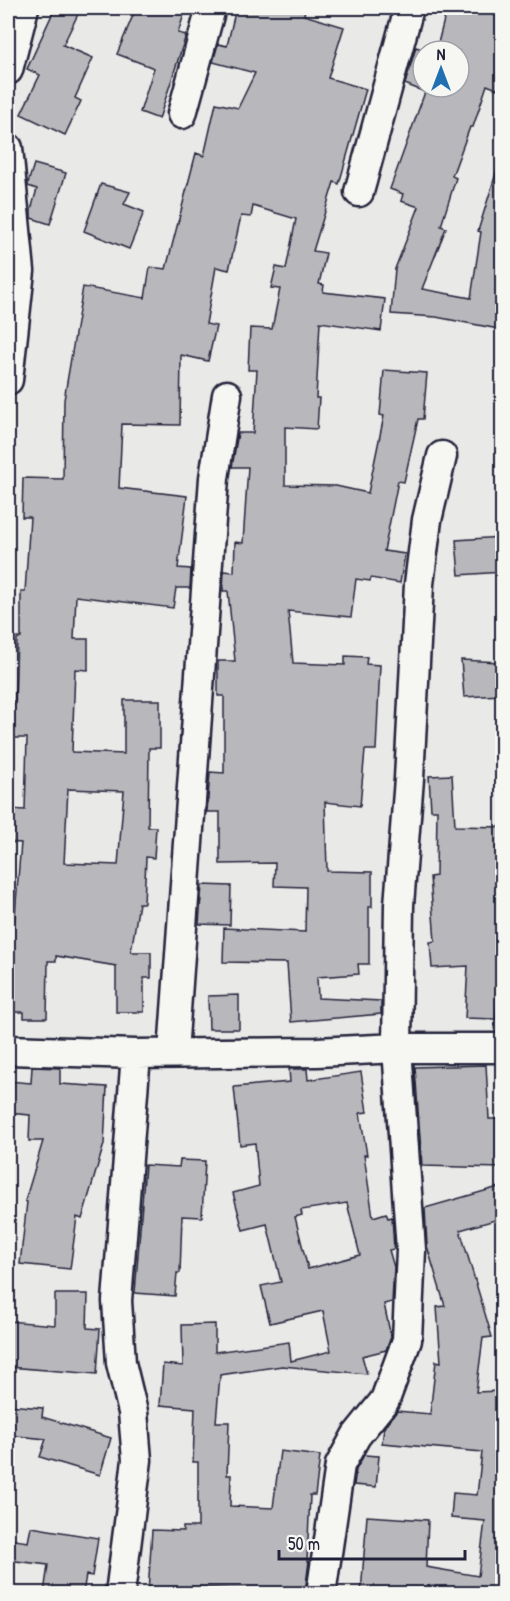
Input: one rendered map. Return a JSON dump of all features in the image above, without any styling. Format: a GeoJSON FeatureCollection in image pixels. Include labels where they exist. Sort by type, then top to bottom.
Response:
{"type":"FeatureCollection","features":[{"type":"Feature","properties":{"kind":"street"},"geometry":{"type":"LineString","coordinates":[[8,70],[24,8]]}},
{"type":"Feature","properties":{"kind":"street"},"geometry":{"type":"LineString","coordinates":[[182,114],[211,8]]}},
{"type":"Feature","properties":{"kind":"street"},"geometry":{"type":"LineString","coordinates":[[359,192],[409,8]]}},
{"type":"Feature","properties":{"kind":"street"},"geometry":{"type":"LineString","coordinates":[[8,148],[20,271],[8,380]]}},
{"type":"Feature","properties":{"kind":"street"},"geometry":{"type":"LineString","coordinates":[[173,1053],[214,478],[227,395]]}},
{"type":"Feature","properties":{"kind":"street"},"geometry":{"type":"LineString","coordinates":[[321,1593],[340,1465],[356,1436],[385,1400],[407,1340],[411,1250],[397,1048],[399,905],[409,779],[419,584],[426,520],[442,456]]}},
{"type":"Feature","properties":{"kind":"street"},"geometry":{"type":"LineString","coordinates":[[8,1050],[136,1054],[502,1048]]}},
{"type":"Feature","properties":{"kind":"street"},"geometry":{"type":"LineString","coordinates":[[120,1593],[137,1460],[133,1412],[121,1363],[117,1300],[136,1054]]}},
{"type":"Feature","properties":{"kind":"building"},"geometry":{"type":"Polygon","coordinates":[[[55,8],[81,8],[63,45],[93,58],[75,98],[81,101],[65,135],[21,114],[40,75],[27,69],[55,8]]]}},
{"type":"Feature","properties":{"kind":"building"},"geometry":{"type":"Polygon","coordinates":[[[136,8],[186,8],[178,33],[186,35],[159,119],[140,112],[154,68],[117,54],[136,8]]]}},
{"type":"Feature","properties":{"kind":"building"},"geometry":{"type":"Polygon","coordinates":[[[236,8],[305,8],[304,15],[344,27],[328,78],[366,89],[339,184],[334,182],[313,251],[326,253],[319,284],[324,285],[323,292],[385,299],[381,331],[320,322],[316,398],[319,398],[317,429],[285,427],[285,485],[336,486],[368,493],[384,416],[380,415],[384,370],[427,373],[423,419],[418,419],[404,482],[398,481],[384,551],[405,554],[400,583],[371,578],[370,581],[356,579],[351,617],[288,611],[293,663],[345,665],[345,656],[367,657],[366,664],[380,665],[376,750],[365,750],[360,806],[325,802],[327,871],[372,872],[372,907],[369,907],[369,964],[358,964],[359,974],[317,977],[318,998],[381,1001],[381,1014],[291,1022],[287,963],[223,962],[224,928],[305,932],[306,887],[274,886],[275,863],[220,864],[220,812],[207,812],[210,772],[224,773],[224,696],[218,696],[218,661],[235,661],[228,591],[223,591],[224,571],[234,572],[235,542],[243,543],[248,467],[232,467],[238,433],[253,433],[257,370],[248,370],[250,328],[272,329],[280,289],[271,288],[276,267],[286,269],[296,219],[253,206],[251,217],[241,216],[229,270],[216,267],[206,324],[216,326],[208,361],[181,355],[180,425],[122,424],[119,488],[187,496],[178,568],[191,569],[190,588],[176,588],[173,608],[76,596],[74,639],[88,639],[88,670],[75,669],[72,752],[124,754],[124,700],[160,700],[160,748],[149,748],[148,827],[156,827],[154,858],[146,857],[144,903],[139,903],[131,952],[151,952],[151,978],[144,978],[144,1012],[116,1012],[116,966],[56,956],[56,961],[48,961],[47,1018],[24,1018],[24,1012],[8,1012],[8,926],[14,926],[21,843],[8,842],[8,809],[25,810],[27,738],[8,738],[8,701],[15,701],[17,638],[21,638],[21,592],[25,592],[30,517],[22,517],[23,478],[63,479],[64,400],[83,287],[145,298],[150,267],[166,269],[196,153],[204,156],[216,103],[238,108],[255,73],[213,62],[218,44],[227,46],[236,8]],[[68,789],[64,863],[118,865],[124,791],[68,789]]]}},
{"type":"Feature","properties":{"kind":"building"},"geometry":{"type":"Polygon","coordinates":[[[447,8],[465,8],[502,17],[502,91],[487,85],[473,127],[470,127],[452,176],[456,178],[441,226],[446,228],[422,289],[471,298],[481,232],[478,231],[498,167],[502,168],[502,311],[499,329],[436,317],[391,314],[395,269],[419,207],[401,201],[403,194],[390,189],[422,99],[471,99],[471,39],[439,39],[447,8]]]}},
{"type":"Feature","properties":{"kind":"building"},"geometry":{"type":"Polygon","coordinates":[[[411,64],[411,86],[405,84],[411,64]]]}},
{"type":"Feature","properties":{"kind":"building"},"geometry":{"type":"Polygon","coordinates":[[[34,164],[66,173],[50,224],[31,218],[37,189],[28,186],[28,183],[34,164]]]}},
{"type":"Feature","properties":{"kind":"building"},"geometry":{"type":"Polygon","coordinates":[[[101,184],[130,192],[124,204],[144,212],[129,249],[84,231],[101,184]]]}},
{"type":"Feature","properties":{"kind":"building"},"geometry":{"type":"Polygon","coordinates":[[[502,537],[502,572],[459,575],[456,540],[502,537]]]}},
{"type":"Feature","properties":{"kind":"building"},"geometry":{"type":"Polygon","coordinates":[[[461,660],[499,662],[501,695],[464,697],[461,660]]]}},
{"type":"Feature","properties":{"kind":"building"},"geometry":{"type":"Polygon","coordinates":[[[452,775],[455,826],[502,827],[502,862],[497,862],[502,924],[502,963],[499,963],[496,1019],[465,1018],[468,966],[432,968],[430,942],[435,941],[430,877],[436,876],[437,810],[431,810],[429,776],[452,775]]]}},
{"type":"Feature","properties":{"kind":"building"},"geometry":{"type":"Polygon","coordinates":[[[202,885],[231,886],[230,925],[199,924],[202,885]]]}},
{"type":"Feature","properties":{"kind":"building"},"geometry":{"type":"Polygon","coordinates":[[[239,995],[239,1029],[209,1029],[208,996],[239,995]]]}},
{"type":"Feature","properties":{"kind":"building"},"geometry":{"type":"Polygon","coordinates":[[[486,1065],[489,1119],[502,1119],[502,1168],[422,1166],[415,1067],[486,1065]]]}},
{"type":"Feature","properties":{"kind":"building"},"geometry":{"type":"Polygon","coordinates":[[[32,1067],[60,1068],[60,1084],[107,1087],[104,1144],[82,1219],[77,1217],[70,1269],[20,1264],[27,1202],[25,1201],[43,1141],[29,1141],[30,1115],[8,1113],[8,1081],[31,1083],[32,1067]]]}},
{"type":"Feature","properties":{"kind":"building"},"geometry":{"type":"Polygon","coordinates":[[[289,1069],[307,1069],[308,1080],[361,1072],[367,1112],[360,1113],[373,1217],[386,1213],[388,1218],[392,1217],[394,1249],[389,1250],[394,1267],[392,1302],[384,1304],[391,1337],[386,1350],[362,1356],[367,1374],[282,1366],[220,1375],[216,1422],[229,1422],[227,1475],[231,1475],[230,1506],[273,1508],[280,1451],[320,1456],[315,1495],[310,1495],[307,1561],[309,1561],[305,1592],[285,1590],[285,1593],[258,1593],[258,1590],[187,1587],[187,1593],[148,1593],[152,1530],[183,1531],[183,1527],[198,1527],[198,1462],[193,1462],[195,1408],[160,1405],[163,1364],[183,1366],[182,1325],[215,1324],[215,1352],[289,1342],[291,1361],[331,1351],[323,1311],[270,1323],[261,1286],[281,1282],[267,1224],[243,1230],[233,1193],[259,1186],[255,1143],[240,1145],[234,1087],[290,1082],[289,1069]],[[347,1203],[301,1210],[302,1215],[295,1217],[308,1269],[360,1255],[347,1203]]]}},
{"type":"Feature","properties":{"kind":"building"},"geometry":{"type":"Polygon","coordinates":[[[180,1160],[205,1161],[202,1217],[182,1216],[180,1273],[177,1273],[175,1296],[135,1293],[145,1165],[179,1167],[180,1160]]]}},
{"type":"Feature","properties":{"kind":"building"},"geometry":{"type":"Polygon","coordinates":[[[502,1186],[502,1218],[460,1230],[492,1337],[483,1338],[476,1392],[499,1391],[500,1426],[502,1426],[502,1593],[361,1593],[367,1516],[428,1520],[426,1567],[478,1576],[485,1521],[451,1518],[453,1493],[477,1495],[482,1452],[382,1443],[384,1428],[397,1411],[430,1414],[436,1361],[441,1362],[437,1307],[445,1306],[427,1246],[425,1208],[502,1186]]]}},
{"type":"Feature","properties":{"kind":"building"},"geometry":{"type":"Polygon","coordinates":[[[55,1294],[88,1294],[87,1328],[100,1329],[97,1374],[8,1367],[8,1321],[55,1325],[55,1294]]]}},
{"type":"Feature","properties":{"kind":"building"},"geometry":{"type":"Polygon","coordinates":[[[8,1405],[43,1408],[42,1417],[111,1438],[100,1475],[40,1457],[46,1439],[8,1435],[8,1405]]]}},
{"type":"Feature","properties":{"kind":"building"},"geometry":{"type":"Polygon","coordinates":[[[364,1455],[379,1456],[376,1487],[354,1485],[356,1470],[364,1455]]]}},
{"type":"Feature","properties":{"kind":"building"},"geometry":{"type":"Polygon","coordinates":[[[31,1527],[98,1538],[92,1576],[86,1575],[83,1593],[44,1593],[48,1565],[8,1560],[8,1539],[28,1542],[31,1527]]]}}]}
